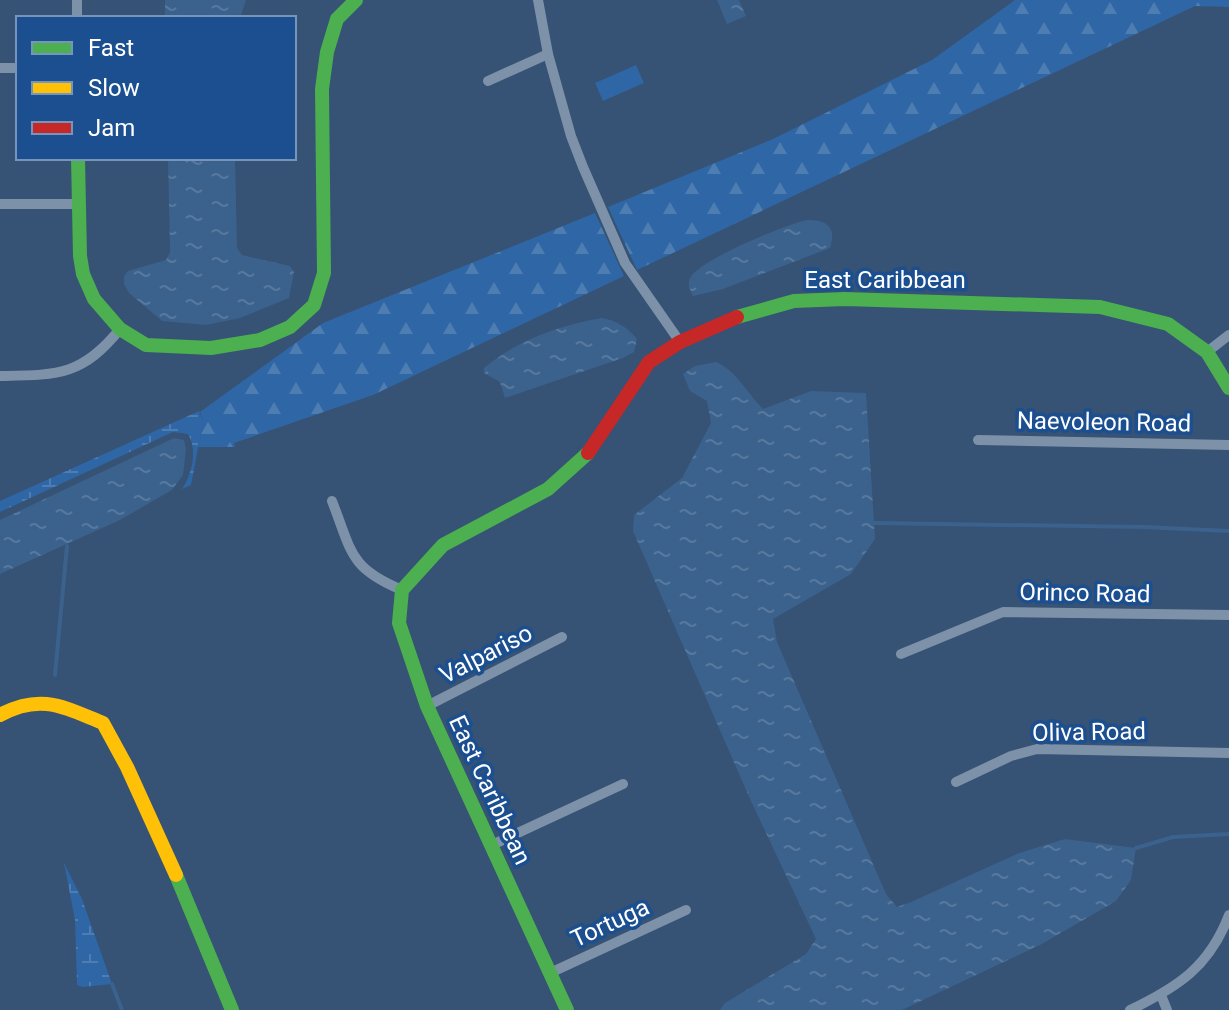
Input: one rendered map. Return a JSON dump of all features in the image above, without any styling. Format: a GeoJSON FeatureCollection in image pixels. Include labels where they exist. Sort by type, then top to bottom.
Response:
{"type":"FeatureCollection","features":[{"type":"Feature","properties":{"kind":"street"},"geometry":{"type":"LineString","coordinates":[[78,160],[80,256],[87,289],[120,329],[146,345],[211,348],[260,340],[290,327],[314,305],[324,273],[322,89],[327,52],[337,19],[356,0]]}},
{"type":"Feature","properties":{"kind":"street"},"geometry":{"type":"LineString","coordinates":[[538,0],[548,54],[571,136],[615,242],[634,278],[680,342]]}},
{"type":"Feature","properties":{"kind":"street"},"geometry":{"type":"LineString","coordinates":[[488,81],[548,54]]}},
{"type":"Feature","properties":{"kind":"street"},"geometry":{"type":"LineString","coordinates":[[0,204],[79,204]]}},
{"type":"Feature","properties":{"kind":"street","name":"East Caribbean"},"geometry":{"type":"LineString","coordinates":[[567,1010],[427,706],[399,623],[402,590],[443,545],[548,489],[587,454],[649,362],[680,342],[743,314],[794,301],[860,299],[1100,307],[1168,324],[1207,352],[1229,388]]}},
{"type":"Feature","properties":{"kind":"street"},"geometry":{"type":"LineString","coordinates":[[0,376],[53,373],[84,364],[95,357],[120,329]]}},
{"type":"Feature","properties":{"kind":"street"},"geometry":{"type":"LineString","coordinates":[[1207,352],[1229,335]]}},
{"type":"Feature","properties":{"kind":"street","name":"Naevoleon Road"},"geometry":{"type":"LineString","coordinates":[[978,440],[1229,445]]}},
{"type":"Feature","properties":{"kind":"street"},"geometry":{"type":"LineString","coordinates":[[332,501],[359,566],[370,576],[402,590]]}},
{"type":"Feature","properties":{"kind":"street","name":"Orinco Road"},"geometry":{"type":"LineString","coordinates":[[901,654],[1003,612],[1229,615]]}},
{"type":"Feature","properties":{"kind":"street","name":"Valpariso"},"geometry":{"type":"LineString","coordinates":[[427,706],[562,637]]}},
{"type":"Feature","properties":{"kind":"street"},"geometry":{"type":"LineString","coordinates":[[0,715],[21,704],[57,705],[103,723],[155,826],[232,1010]]}},
{"type":"Feature","properties":{"kind":"street","name":"Oliva Road"},"geometry":{"type":"LineString","coordinates":[[956,782],[1011,756],[1037,749],[1229,753]]}},
{"type":"Feature","properties":{"kind":"street"},"geometry":{"type":"LineString","coordinates":[[492,845],[623,784]]}},
{"type":"Feature","properties":{"kind":"street","name":"Tortuga"},"geometry":{"type":"LineString","coordinates":[[550,973],[686,910]]}},
{"type":"Feature","properties":{"kind":"street"},"geometry":{"type":"LineString","coordinates":[[1130,1010],[1161,995],[1196,969],[1213,947],[1229,915]]}},
{"type":"Feature","properties":{"kind":"street"},"geometry":{"type":"LineString","coordinates":[[1161,995],[1167,1010]]}},
{"type":"Feature","properties":{"kind":"green space"},"geometry":{"type":"Polygon","coordinates":[[[1015,0],[1229,0],[1229,7],[1195,6],[637,270],[608,207],[773,139],[932,60],[1015,0]]]}},
{"type":"Feature","properties":{"kind":"green space"},"geometry":{"type":"Polygon","coordinates":[[[636,65],[644,83],[603,101],[595,83],[636,65]]]}},
{"type":"Feature","properties":{"kind":"green space"},"geometry":{"type":"Polygon","coordinates":[[[595,213],[624,276],[373,395],[234,443],[235,447],[198,447],[203,422],[200,412],[323,323],[595,213]]]}},
{"type":"Feature","properties":{"kind":"green space"},"geometry":{"type":"Polygon","coordinates":[[[199,411],[203,422],[191,485],[182,489],[192,462],[191,440],[188,434],[173,432],[0,512],[0,501],[199,411]]]}},
{"type":"Feature","properties":{"kind":"green space"},"geometry":{"type":"Polygon","coordinates":[[[64,863],[82,899],[112,984],[77,985],[75,920],[64,863]]]}},
{"type":"Feature","properties":{"kind":"water"},"geometry":{"type":"Polygon","coordinates":[[[165,0],[246,0],[241,16],[165,16],[165,0]]]}},
{"type":"Feature","properties":{"kind":"water"},"geometry":{"type":"Polygon","coordinates":[[[717,0],[739,0],[746,16],[727,24],[717,0]]]}},
{"type":"Feature","properties":{"kind":"water"},"geometry":{"type":"Polygon","coordinates":[[[168,160],[235,160],[237,248],[242,255],[290,266],[294,272],[289,298],[240,318],[206,325],[162,321],[129,293],[124,276],[128,271],[166,260],[170,252],[168,160]]]}},
{"type":"Feature","properties":{"kind":"water"},"geometry":{"type":"Polygon","coordinates":[[[807,220],[820,221],[831,229],[830,248],[723,289],[693,296],[690,278],[709,262],[763,235],[807,220]]]}},
{"type":"Feature","properties":{"kind":"water"},"geometry":{"type":"Polygon","coordinates":[[[602,318],[621,325],[637,339],[634,352],[505,398],[500,382],[484,373],[484,368],[497,358],[525,342],[570,325],[602,318]]]}},
{"type":"Feature","properties":{"kind":"water"},"geometry":{"type":"Polygon","coordinates":[[[716,362],[736,377],[763,409],[811,391],[866,393],[875,539],[851,574],[773,619],[777,642],[886,894],[897,907],[1019,853],[1065,839],[1136,848],[1131,880],[1116,901],[1040,945],[902,1010],[720,1010],[725,1003],[806,954],[816,939],[750,799],[633,531],[634,515],[682,478],[711,423],[707,401],[690,391],[683,374],[695,366],[716,362]]]}},
{"type":"Feature","properties":{"kind":"water"},"geometry":{"type":"Polygon","coordinates":[[[174,438],[184,440],[186,449],[183,475],[172,490],[120,520],[0,574],[0,520],[174,438]]]}},
{"type":"Feature","properties":{"kind":"waterway"},"geometry":{"type":"LineString","coordinates":[[874,523],[1229,531]]}},
{"type":"Feature","properties":{"kind":"waterway"},"geometry":{"type":"LineString","coordinates":[[55,675],[67,546]]}},
{"type":"Feature","properties":{"kind":"waterway"},"geometry":{"type":"LineString","coordinates":[[1136,848],[1173,837],[1229,834]]}},
{"type":"Feature","properties":{"kind":"waterway"},"geometry":{"type":"LineString","coordinates":[[112,984],[122,1010]]}},
{"type":"Feature","properties":{"kind":"traffic: fast"},"geometry":{"type":"LineString","coordinates":[[78,160],[83,274],[94,299],[120,329],[146,345],[211,348],[260,340],[290,327],[314,305],[324,273],[322,89],[327,52],[337,19],[356,0]]}},
{"type":"Feature","properties":{"kind":"traffic: fast"},"geometry":{"type":"LineString","coordinates":[[737,317],[794,301],[845,299],[1100,307],[1168,324],[1207,352],[1229,388]]}},
{"type":"Feature","properties":{"kind":"traffic: fast"},"geometry":{"type":"LineString","coordinates":[[567,1010],[427,706],[399,623],[402,590],[443,545],[548,489],[588,453]]}},
{"type":"Feature","properties":{"kind":"traffic: fast"},"geometry":{"type":"LineString","coordinates":[[176,875],[232,1010]]}},
{"type":"Feature","properties":{"kind":"traffic: slow"},"geometry":{"type":"LineString","coordinates":[[0,715],[15,708],[40,704],[64,708],[103,723],[127,767],[176,875]]}},
{"type":"Feature","properties":{"kind":"traffic: jam"},"geometry":{"type":"LineString","coordinates":[[588,453],[649,362],[680,342],[737,317]]}}]}
